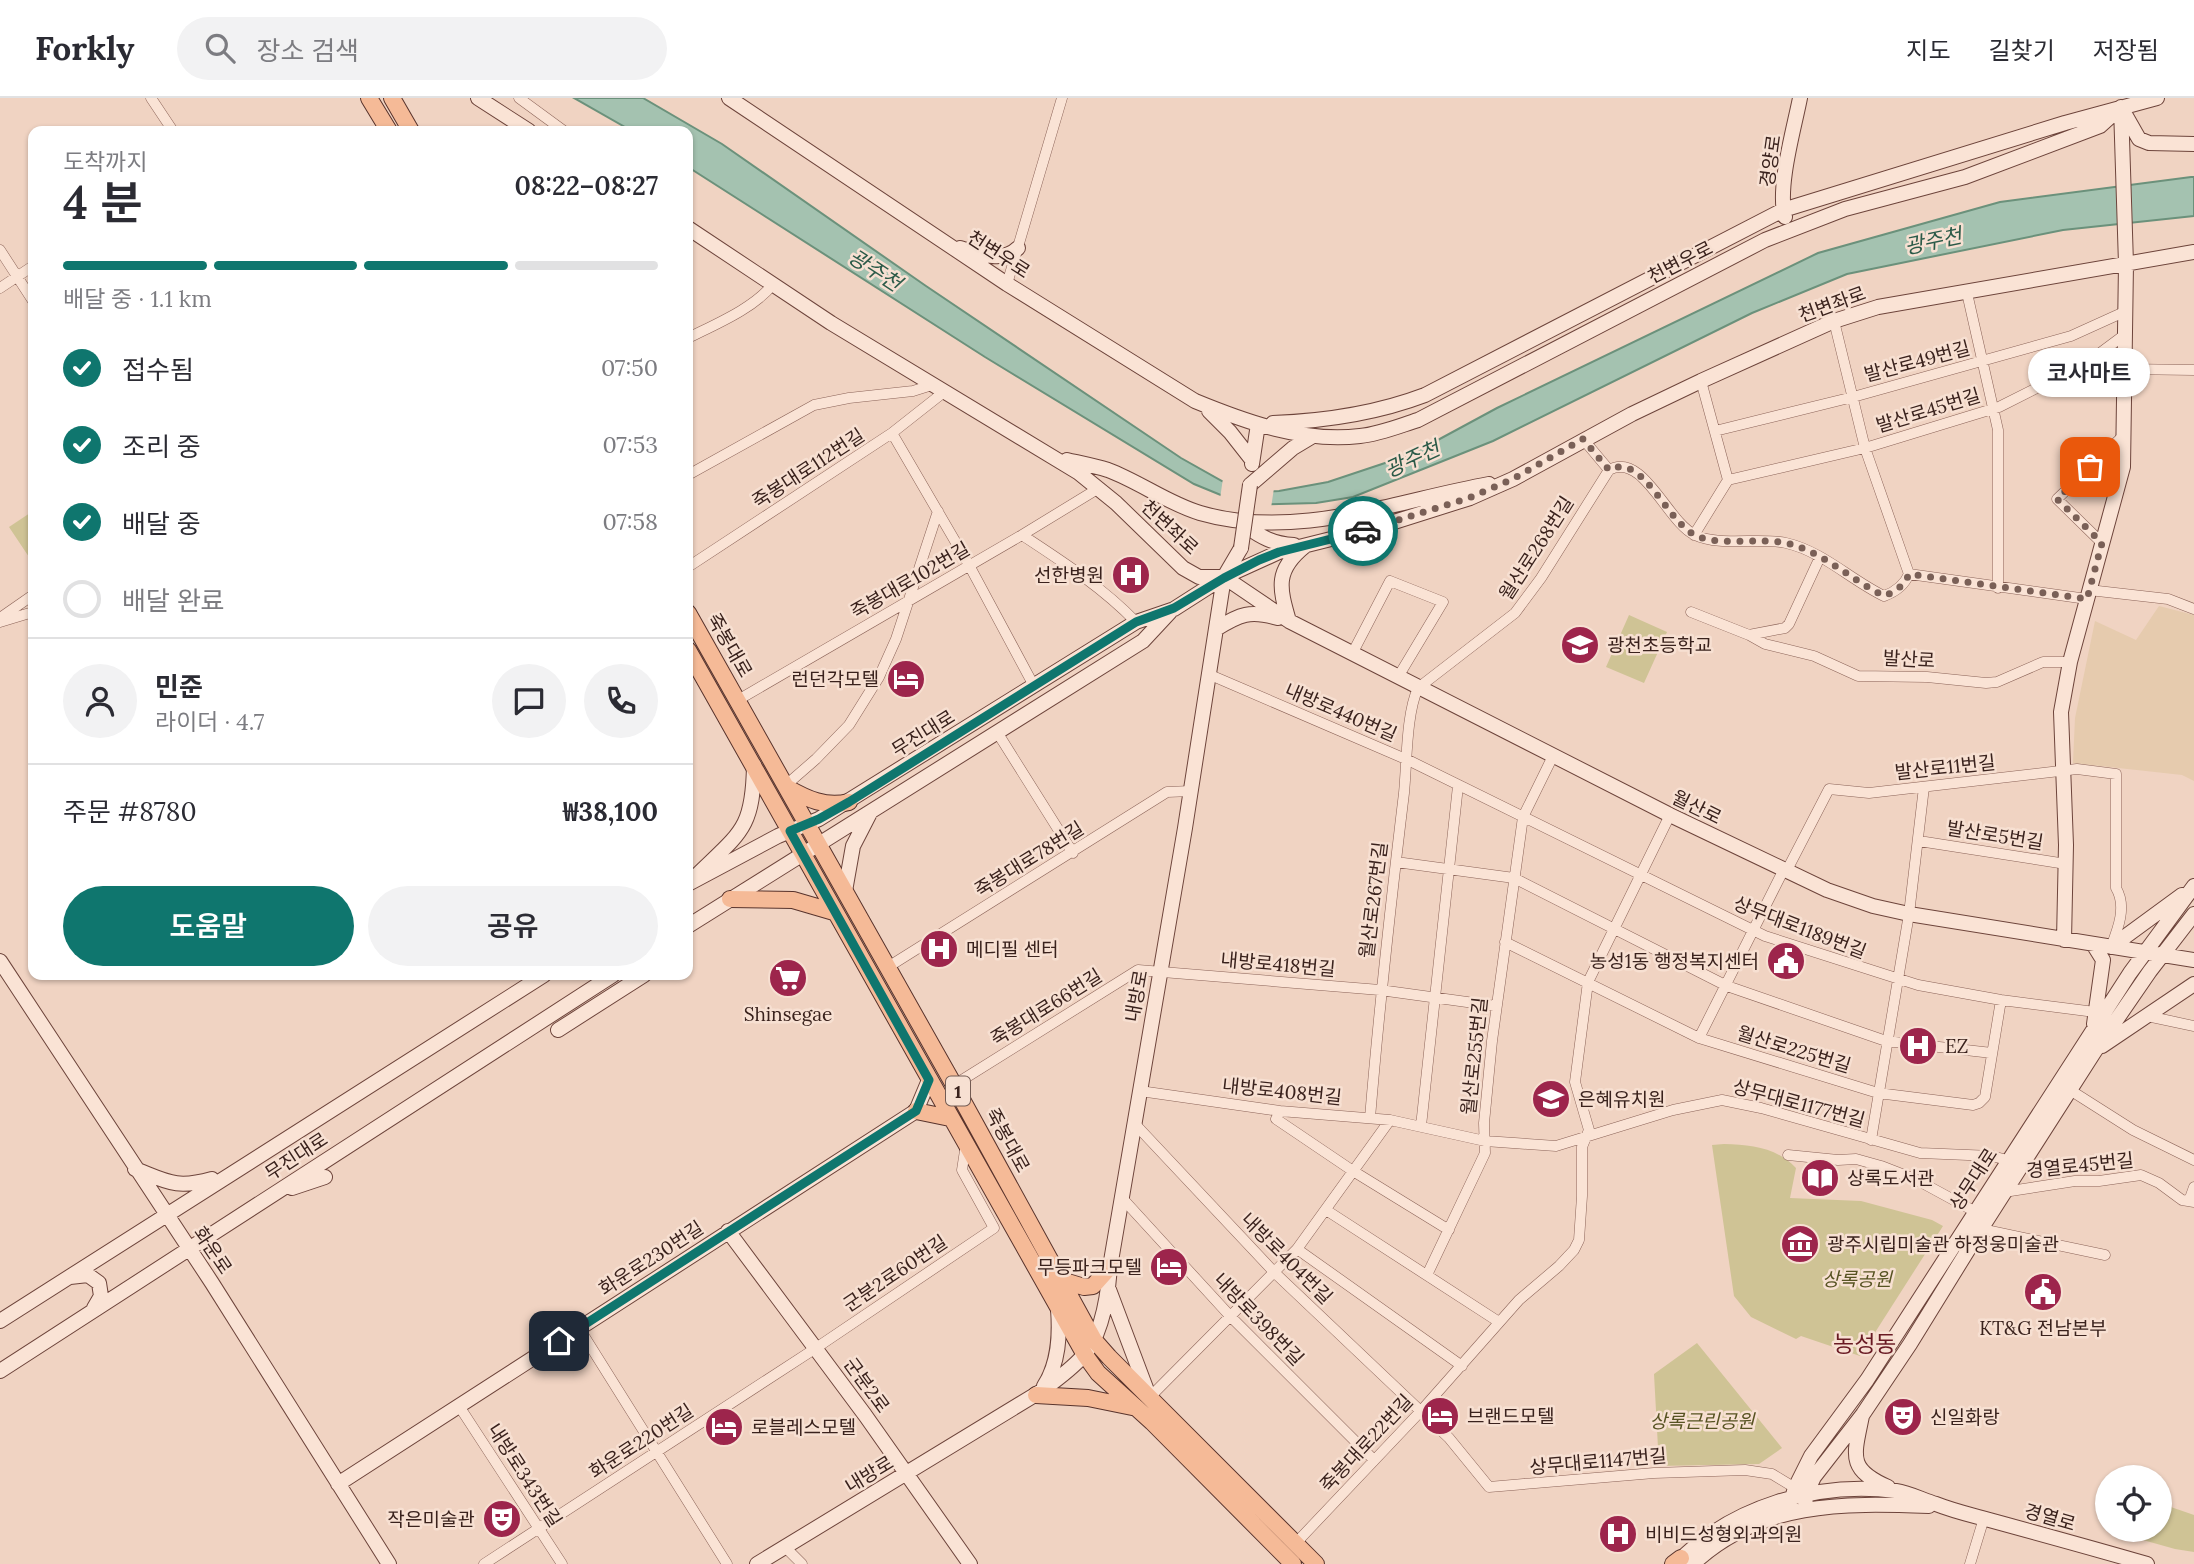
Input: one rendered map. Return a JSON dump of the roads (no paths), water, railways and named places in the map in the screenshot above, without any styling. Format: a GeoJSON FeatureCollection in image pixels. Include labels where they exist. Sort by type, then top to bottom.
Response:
{"type":"FeatureCollection","features":[{"type":"Feature","properties":{"kind":"main road"},"geometry":{"type":"LineString","coordinates":[[369,98],[386,126]]}},
{"type":"Feature","properties":{"kind":"main road"},"geometry":{"type":"LineString","coordinates":[[391,98],[408,126]]}},
{"type":"Feature","properties":{"kind":"main road","name":"죽봉대로"},"geometry":{"type":"LineString","coordinates":[[693,622],[1098,1344],[1143,1403],[1152,1422],[1293,1564]]}},
{"type":"Feature","properties":{"kind":"main road","name":"죽봉대로"},"geometry":{"type":"LineString","coordinates":[[693,659],[1086,1357],[1098,1373],[1176,1425],[1315,1564]]}},
{"type":"Feature","properties":{"kind":"main road"},"geometry":{"type":"LineString","coordinates":[[785,786],[818,802],[835,806],[849,802]]}},
{"type":"Feature","properties":{"kind":"main road"},"geometry":{"type":"LineString","coordinates":[[730,899],[793,900],[834,912]]}},
{"type":"Feature","properties":{"kind":"main road"},"geometry":{"type":"LineString","coordinates":[[916,1111],[950,1118]]}},
{"type":"Feature","properties":{"kind":"main road"},"geometry":{"type":"LineString","coordinates":[[1061,1280],[1084,1287],[1093,1286],[1110,1267]]}},
{"type":"Feature","properties":{"kind":"main road"},"geometry":{"type":"LineString","coordinates":[[1037,1395],[1143,1403]]}},
{"type":"Feature","properties":{"kind":"main road"},"geometry":{"type":"LineString","coordinates":[[1152,1422],[1151,1416],[1155,1413],[1176,1425]]}},
{"type":"Feature","properties":{"kind":"street"},"geometry":{"type":"LineString","coordinates":[[150,98],[170,126]]}},
{"type":"Feature","properties":{"kind":"street"},"geometry":{"type":"LineString","coordinates":[[478,98],[521,126]]}},
{"type":"Feature","properties":{"kind":"street"},"geometry":{"type":"LineString","coordinates":[[519,98],[557,126]]}},
{"type":"Feature","properties":{"kind":"street","name":"천변우로"},"geometry":{"type":"LineString","coordinates":[[729,98],[1007,284],[1195,401],[1258,424],[1313,436],[1361,436],[1418,420],[1756,244],[1845,209],[1965,177],[2100,126],[2120,103]]}},
{"type":"Feature","properties":{"kind":"street"},"geometry":{"type":"LineString","coordinates":[[1007,284],[1062,98]]}},
{"type":"Feature","properties":{"kind":"street","name":"경양로"},"geometry":{"type":"LineString","coordinates":[[1789,230],[1783,210],[1787,166],[1800,98]]}},
{"type":"Feature","properties":{"kind":"street"},"geometry":{"type":"LineString","coordinates":[[2120,103],[2157,98]]}},
{"type":"Feature","properties":{"kind":"street"},"geometry":{"type":"LineString","coordinates":[[2120,103],[2139,139],[2149,143],[2194,144]]}},
{"type":"Feature","properties":{"kind":"street"},"geometry":{"type":"LineString","coordinates":[[2064,940],[2066,864],[2061,712],[2070,662],[2123,467],[2126,264],[2120,103]]}},
{"type":"Feature","properties":{"kind":"street","name":"천변우로"},"geometry":{"type":"LineString","coordinates":[[1258,424],[1303,422],[1372,412],[1425,396],[1783,210],[2120,103]]}},
{"type":"Feature","properties":{"kind":"street","name":"천변좌로"},"geometry":{"type":"LineString","coordinates":[[693,231],[1099,488],[1183,568],[1199,577],[1224,578],[1259,560],[1438,509],[1513,479],[1583,439],[1701,381],[1834,321],[1878,307],[2194,252]]}},
{"type":"Feature","properties":{"kind":"street"},"geometry":{"type":"LineString","coordinates":[[948,244],[998,257],[1008,255],[1018,248]]}},
{"type":"Feature","properties":{"kind":"street"},"geometry":{"type":"LineString","coordinates":[[0,250],[28,294]]}},
{"type":"Feature","properties":{"kind":"street"},"geometry":{"type":"LineString","coordinates":[[0,288],[28,269]]}},
{"type":"Feature","properties":{"kind":"street"},"geometry":{"type":"LineString","coordinates":[[693,335],[766,294],[773,284]]}},
{"type":"Feature","properties":{"kind":"street"},"geometry":{"type":"LineString","coordinates":[[1967,293],[1998,430],[1998,587]]}},
{"type":"Feature","properties":{"kind":"street","name":"발산로49번길"},"geometry":{"type":"LineString","coordinates":[[1715,431],[1853,397],[2071,336],[2124,312]]}},
{"type":"Feature","properties":{"kind":"street"},"geometry":{"type":"LineString","coordinates":[[1583,439],[1609,470],[1617,465],[1624,465],[1637,472],[1676,521],[1694,535],[1708,539],[1788,543],[1820,557],[1884,596],[1896,592],[1909,574],[1865,447],[1834,321]]}},
{"type":"Feature","properties":{"kind":"street","name":"발산로45번길"},"geometry":{"type":"LineString","coordinates":[[1728,480],[1865,447],[1993,410],[2068,373],[2123,336]]}},
{"type":"Feature","properties":{"kind":"street"},"geometry":{"type":"LineString","coordinates":[[2123,369],[2194,370]]}},
{"type":"Feature","properties":{"kind":"street"},"geometry":{"type":"LineString","coordinates":[[1694,535],[1728,480],[1701,381]]}},
{"type":"Feature","properties":{"kind":"street"},"geometry":{"type":"LineString","coordinates":[[693,472],[814,405],[849,398],[938,388]]}},
{"type":"Feature","properties":{"kind":"street","name":"죽봉대로112번길"},"geometry":{"type":"LineString","coordinates":[[693,564],[892,433],[938,388]]}},
{"type":"Feature","properties":{"kind":"street"},"geometry":{"type":"LineString","coordinates":[[1195,401],[1215,416],[1252,460]]}},
{"type":"Feature","properties":{"kind":"street"},"geometry":{"type":"LineString","coordinates":[[1258,424],[1244,525],[1280,545],[1306,545]]}},
{"type":"Feature","properties":{"kind":"street"},"geometry":{"type":"LineString","coordinates":[[892,433],[969,565],[1034,686]]}},
{"type":"Feature","properties":{"kind":"street"},"geometry":{"type":"LineString","coordinates":[[2102,543],[2057,499],[2124,435]]}},
{"type":"Feature","properties":{"kind":"street"},"geometry":{"type":"LineString","coordinates":[[1250,485],[1293,447],[1313,436]]}},
{"type":"Feature","properties":{"kind":"street","name":"천변좌로"},"geometry":{"type":"LineString","coordinates":[[1052,456],[1108,470],[1176,505],[1199,513],[1221,518],[1274,522],[1376,511],[1460,489],[1513,479]]}},
{"type":"Feature","properties":{"kind":"street","name":"월산로268번길"},"geometry":{"type":"LineString","coordinates":[[1418,688],[1515,614],[1609,470]]}},
{"type":"Feature","properties":{"kind":"street","name":"죽봉대로102번길"},"geometry":{"type":"LineString","coordinates":[[737,700],[1099,488]]}},
{"type":"Feature","properties":{"kind":"street"},"geometry":{"type":"LineString","coordinates":[[785,786],[830,746],[863,705],[890,654],[938,511]]}},
{"type":"Feature","properties":{"kind":"street","name":"무진대로"},"geometry":{"type":"LineString","coordinates":[[693,881],[849,802],[1136,622],[1174,608],[1224,578],[1241,548],[1244,525]]}},
{"type":"Feature","properties":{"kind":"street"},"geometry":{"type":"LineString","coordinates":[[1022,535],[1082,574],[1136,622]]}},
{"type":"Feature","properties":{"kind":"street"},"geometry":{"type":"LineString","coordinates":[[1216,629],[1233,618],[1248,613],[1289,621],[1280,585],[1282,574],[1287,564],[1306,545]]}},
{"type":"Feature","properties":{"kind":"street"},"geometry":{"type":"LineString","coordinates":[[1749,635],[1789,625],[1820,557]]}},
{"type":"Feature","properties":{"kind":"street"},"geometry":{"type":"LineString","coordinates":[[1909,574],[1998,587],[2168,600],[2194,609]]}},
{"type":"Feature","properties":{"kind":"street","name":"월산로"},"geometry":{"type":"LineString","coordinates":[[1224,578],[1289,621],[1418,688],[1785,872],[1852,899],[1909,914],[2194,960]]}},
{"type":"Feature","properties":{"kind":"street","name":"내방로"},"geometry":{"type":"LineString","coordinates":[[757,1564],[1037,1395],[1086,1357],[1098,1344],[1224,578]]}},
{"type":"Feature","properties":{"kind":"street"},"geometry":{"type":"LineString","coordinates":[[1352,654],[1390,581],[1443,602],[1398,677]]}},
{"type":"Feature","properties":{"kind":"street"},"geometry":{"type":"LineString","coordinates":[[0,620],[28,600]]}},
{"type":"Feature","properties":{"kind":"street","name":"무진대로"},"geometry":{"type":"LineString","coordinates":[[694,922],[1143,641],[1174,608]]}},
{"type":"Feature","properties":{"kind":"street","name":"발산로"},"geometry":{"type":"LineString","coordinates":[[1691,611],[1765,644],[1814,656],[1858,676],[1927,677],[1986,684],[2004,680],[2043,662],[2070,662]]}},
{"type":"Feature","properties":{"kind":"street"},"geometry":{"type":"LineString","coordinates":[[0,620],[28,613]]}},
{"type":"Feature","properties":{"kind":"street","name":"내방로440번길"},"geometry":{"type":"LineString","coordinates":[[1208,674],[1408,760],[1523,817]]}},
{"type":"Feature","properties":{"kind":"street","name":"월산로267번길"},"geometry":{"type":"LineString","coordinates":[[1370,1118],[1380,990],[1408,760],[1412,700],[1418,688]]}},
{"type":"Feature","properties":{"kind":"street"},"geometry":{"type":"LineString","coordinates":[[996,732],[1073,853]]}},
{"type":"Feature","properties":{"kind":"street","name":"월산로255번길"},"geometry":{"type":"LineString","coordinates":[[1427,1275],[1485,1153],[1484,1123],[1496,1006],[1523,817],[1553,756]]}},
{"type":"Feature","properties":{"kind":"street"},"geometry":{"type":"LineString","coordinates":[[693,879],[744,828],[751,806],[754,764]]}},
{"type":"Feature","properties":{"kind":"street"},"geometry":{"type":"LineString","coordinates":[[2064,772],[2077,769],[2116,774],[2116,888],[2120,896],[2120,925],[2111,947]]}},
{"type":"Feature","properties":{"kind":"street","name":"발산로11번길"},"geometry":{"type":"LineString","coordinates":[[1785,872],[1829,789],[1869,793],[2064,772]]}},
{"type":"Feature","properties":{"kind":"street"},"geometry":{"type":"LineString","coordinates":[[1421,1126],[1458,786]]}},
{"type":"Feature","properties":{"kind":"street"},"geometry":{"type":"LineString","coordinates":[[1871,1140],[1909,914],[1924,787]]}},
{"type":"Feature","properties":{"kind":"street","name":"죽봉대로78번길"},"geometry":{"type":"LineString","coordinates":[[888,967],[1167,792],[1191,791]]}},
{"type":"Feature","properties":{"kind":"street"},"geometry":{"type":"LineString","coordinates":[[845,891],[853,846],[870,813]]}},
{"type":"Feature","properties":{"kind":"street","name":"죽봉대로22번길"},"geometry":{"type":"LineString","coordinates":[[1295,1544],[1420,1412],[1519,1300],[1574,1250],[1579,1240],[1583,1196],[1582,1147],[1589,1130],[1575,1082],[1588,982],[1670,815]]}},
{"type":"Feature","properties":{"kind":"street","name":"상무대로1189번길"},"geometry":{"type":"LineString","coordinates":[[1523,817],[1754,932],[1897,980],[2001,1000],[2095,1012]]}},
{"type":"Feature","properties":{"kind":"street","name":"발산로5번길"},"geometry":{"type":"LineString","coordinates":[[1919,841],[2066,864]]}},
{"type":"Feature","properties":{"kind":"street"},"geometry":{"type":"LineString","coordinates":[[1396,862],[1514,878]]}},
{"type":"Feature","properties":{"kind":"street"},"geometry":{"type":"LineString","coordinates":[[1699,1038],[1785,872]]}},
{"type":"Feature","properties":{"kind":"street","name":"월산로225번길"},"geometry":{"type":"LineString","coordinates":[[1505,942],[1699,1038],[1878,1093],[1973,1105],[1985,1097],[1992,1053],[1886,1041],[1727,986],[1514,878]]}},
{"type":"Feature","properties":{"kind":"street"},"geometry":{"type":"LineString","coordinates":[[2111,947],[2194,886]]}},
{"type":"Feature","properties":{"kind":"street","name":"상무대로"},"geometry":{"type":"LineString","coordinates":[[1800,1497],[1811,1456],[1867,1380],[2007,1160],[2144,953],[2194,886]]}},
{"type":"Feature","properties":{"kind":"street","name":"상무대로"},"geometry":{"type":"LineString","coordinates":[[1684,1563],[1709,1558],[1752,1525],[1788,1512],[1800,1497],[1863,1414],[2095,1051],[2194,914]]}},
{"type":"Feature","properties":{"kind":"street"},"geometry":{"type":"LineString","coordinates":[[2093,944],[2103,960],[2093,1030]]}},
{"type":"Feature","properties":{"kind":"street","name":"화운로"},"geometry":{"type":"LineString","coordinates":[[0,961],[190,1249],[389,1564]]}},
{"type":"Feature","properties":{"kind":"street","name":"죽봉대로66번길"},"geometry":{"type":"LineString","coordinates":[[954,1085],[1138,970],[1160,970]]}},
{"type":"Feature","properties":{"kind":"street","name":"내방로418번길"},"geometry":{"type":"LineString","coordinates":[[1160,970],[1380,990],[1496,1006]]}},
{"type":"Feature","properties":{"kind":"street","name":"무진대로"},"geometry":{"type":"LineString","coordinates":[[0,1321],[536,980]]}},
{"type":"Feature","properties":{"kind":"street","name":"무진대로"},"geometry":{"type":"LineString","coordinates":[[0,1371],[604,980]]}},
{"type":"Feature","properties":{"kind":"street"},"geometry":{"type":"LineString","coordinates":[[558,1030],[637,980]]}},
{"type":"Feature","properties":{"kind":"street"},"geometry":{"type":"LineString","coordinates":[[2095,1051],[2194,984]]}},
{"type":"Feature","properties":{"kind":"street"},"geometry":{"type":"LineString","coordinates":[[1992,1053],[2001,1000]]}},
{"type":"Feature","properties":{"kind":"street"},"geometry":{"type":"LineString","coordinates":[[2147,1016],[2194,1026]]}},
{"type":"Feature","properties":{"kind":"street"},"geometry":{"type":"LineString","coordinates":[[916,1111],[929,1080]]}},
{"type":"Feature","properties":{"kind":"street","name":"경열로45번길"},"geometry":{"type":"LineString","coordinates":[[2070,1090],[2133,1130],[2194,1160]]}},
{"type":"Feature","properties":{"kind":"street","name":"내방로408번길"},"geometry":{"type":"LineString","coordinates":[[1140,1091],[1280,1111],[1390,1120],[1485,1141],[1556,1146],[1584,1138]]}},
{"type":"Feature","properties":{"kind":"street","name":"상무대로1177번길"},"geometry":{"type":"LineString","coordinates":[[1584,1138],[1673,1110],[1721,1100],[1761,1108],[1933,1155],[1992,1156],[2007,1160]]}},
{"type":"Feature","properties":{"kind":"street","name":"화운로230번길"},"geometry":{"type":"LineString","coordinates":[[338,1485],[916,1111]]}},
{"type":"Feature","properties":{"kind":"street"},"geometry":{"type":"LineString","coordinates":[[1280,1111],[1276,1119],[1353,1171],[1449,1230]]}},
{"type":"Feature","properties":{"kind":"street"},"geometry":{"type":"LineString","coordinates":[[1108,1287],[1143,1403],[1297,1249],[1390,1120]]}},
{"type":"Feature","properties":{"kind":"street","name":"내방로404번길"},"geometry":{"type":"LineString","coordinates":[[1134,1123],[1275,1273],[1420,1412]]}},
{"type":"Feature","properties":{"kind":"street"},"geometry":{"type":"LineString","coordinates":[[966,1144],[962,1170],[994,1228],[1016,1233]]}},
{"type":"Feature","properties":{"kind":"street"},"geometry":{"type":"LineString","coordinates":[[1788,1155],[1856,1159],[1881,1166],[1917,1180],[1974,1211]]}},
{"type":"Feature","properties":{"kind":"street"},"geometry":{"type":"LineString","coordinates":[[135,1169],[170,1184],[191,1185],[227,1175]]}},
{"type":"Feature","properties":{"kind":"street","name":"경열로45번길"},"geometry":{"type":"LineString","coordinates":[[2004,1192],[2075,1181],[2099,1181],[2141,1175],[2159,1183],[2182,1200],[2192,1201]]}},
{"type":"Feature","properties":{"kind":"street"},"geometry":{"type":"LineString","coordinates":[[270,1196],[326,1177]]}},
{"type":"Feature","properties":{"kind":"street"},"geometry":{"type":"LineString","coordinates":[[2192,1201],[2194,1187]]}},
{"type":"Feature","properties":{"kind":"street","name":"내방로398번길"},"geometry":{"type":"LineString","coordinates":[[1122,1198],[1231,1317],[1374,1460]]}},
{"type":"Feature","properties":{"kind":"street"},"geometry":{"type":"LineString","coordinates":[[1326,1210],[1499,1322]]}},
{"type":"Feature","properties":{"kind":"street","name":"군분2로60번길"},"geometry":{"type":"LineString","coordinates":[[816,1348],[994,1228]]}},
{"type":"Feature","properties":{"kind":"street"},"geometry":{"type":"LineString","coordinates":[[1980,1228],[2105,1255]]}},
{"type":"Feature","properties":{"kind":"street","name":"군분2로"},"geometry":{"type":"LineString","coordinates":[[729,1231],[970,1564]]}},
{"type":"Feature","properties":{"kind":"street"},"geometry":{"type":"LineString","coordinates":[[1297,1249],[1462,1366]]}},
{"type":"Feature","properties":{"kind":"street"},"geometry":{"type":"LineString","coordinates":[[65,1279],[88,1275],[99,1283],[101,1296],[91,1312]]}},
{"type":"Feature","properties":{"kind":"street"},"geometry":{"type":"LineString","coordinates":[[1037,1395],[1051,1373],[1059,1332],[1058,1309]]}},
{"type":"Feature","properties":{"kind":"street"},"geometry":{"type":"LineString","coordinates":[[579,1328],[727,1564]]}},
{"type":"Feature","properties":{"kind":"street","name":"화운로220번길"},"geometry":{"type":"LineString","coordinates":[[484,1564],[816,1348]]}},
{"type":"Feature","properties":{"kind":"street","name":"내방로343번길"},"geometry":{"type":"LineString","coordinates":[[459,1406],[562,1564]]}},
{"type":"Feature","properties":{"kind":"street","name":"상무대로1147번길"},"geometry":{"type":"LineString","coordinates":[[1420,1412],[1461,1451],[1489,1486],[1654,1473],[1745,1470],[1765,1472],[1800,1497]]}},
{"type":"Feature","properties":{"kind":"street"},"geometry":{"type":"LineString","coordinates":[[1863,1414],[1856,1445],[1856,1461],[1864,1475],[1899,1491]]}},
{"type":"Feature","properties":{"kind":"street","name":"경열로"},"geometry":{"type":"LineString","coordinates":[[1800,1497],[1835,1489],[1899,1491],[1942,1507],[2145,1564]]}},
{"type":"Feature","properties":{"kind":"street","name":"상무대로"},"geometry":{"type":"LineString","coordinates":[[1684,1563],[1731,1522],[1800,1497]]}},
{"type":"Feature","properties":{"kind":"street","name":"경열로"},"geometry":{"type":"LineString","coordinates":[[1800,1497],[1942,1507]]}},
{"type":"Feature","properties":{"kind":"street"},"geometry":{"type":"LineString","coordinates":[[1970,1564],[1984,1518]]}},
{"type":"Feature","properties":{"kind":"street"},"geometry":{"type":"LineString","coordinates":[[785,1547],[802,1564]]}},
{"type":"Feature","properties":{"kind":"water","name":"광주천"},"geometry":{"type":"Polygon","coordinates":[[[574,98],[643,98],[691,126],[623,126],[574,98]]]}},
{"type":"Feature","properties":{"kind":"water","name":"광주천"},"geometry":{"type":"Polygon","coordinates":[[[693,127],[722,144],[1181,458],[1222,481],[1261,492],[1328,482],[1412,454],[1497,408],[1818,253],[2000,202],[2194,177],[2194,216],[2063,230],[1847,274],[1752,313],[1493,441],[1353,497],[1316,503],[1245,505],[1194,484],[985,357],[693,170],[693,127]]]}},
{"type":"Feature","properties":{"kind":"place","name":"코사마트"},"geometry":{"type":"Point","coordinates":[2090,467]}},
{"type":"Feature","properties":{"kind":"place","name":"선한병원"},"geometry":{"type":"Point","coordinates":[1131,575]}},
{"type":"Feature","properties":{"kind":"place","name":"광천초등학교"},"geometry":{"type":"Point","coordinates":[1580,645]}},
{"type":"Feature","properties":{"kind":"place","name":"런던각모텔"},"geometry":{"type":"Point","coordinates":[906,679]}},
{"type":"Feature","properties":{"kind":"place","name":"메디필 센터"},"geometry":{"type":"Point","coordinates":[939,949]}},
{"type":"Feature","properties":{"kind":"place","name":"농성1동 행정복지센터"},"geometry":{"type":"Point","coordinates":[1786,961]}},
{"type":"Feature","properties":{"kind":"place","name":"Shinsegae"},"geometry":{"type":"Point","coordinates":[788,978]}},
{"type":"Feature","properties":{"kind":"place","name":"EZ"},"geometry":{"type":"Point","coordinates":[1918,1046]}},
{"type":"Feature","properties":{"kind":"place","name":"은혜유치원"},"geometry":{"type":"Point","coordinates":[1551,1099]}},
{"type":"Feature","properties":{"kind":"place","name":"상록도서관"},"geometry":{"type":"Point","coordinates":[1820,1178]}},
{"type":"Feature","properties":{"kind":"place","name":"광주시립미술관 하정웅미술관"},"geometry":{"type":"Point","coordinates":[1800,1244]}},
{"type":"Feature","properties":{"kind":"place","name":"무등파크모텔"},"geometry":{"type":"Point","coordinates":[1169,1267]}},
{"type":"Feature","properties":{"kind":"place","name":"KT&G 전남본부"},"geometry":{"type":"Point","coordinates":[2043,1292]}},
{"type":"Feature","properties":{"kind":"place","name":"브랜드모텔"},"geometry":{"type":"Point","coordinates":[1440,1416]}},
{"type":"Feature","properties":{"kind":"place","name":"신일화랑"},"geometry":{"type":"Point","coordinates":[1903,1417]}},
{"type":"Feature","properties":{"kind":"place","name":"로블레스모텔"},"geometry":{"type":"Point","coordinates":[724,1427]}},
{"type":"Feature","properties":{"kind":"place","name":"작은미술관"},"geometry":{"type":"Point","coordinates":[502,1519]}},
{"type":"Feature","properties":{"kind":"place","name":"비비드성형외과의원"},"geometry":{"type":"Point","coordinates":[1618,1534]}},
{"type":"Feature","properties":{"kind":"district","name":"농성동"},"geometry":{"type":"Point","coordinates":[1865,1343]}},
{"type":"Feature","properties":{"kind":"park label","name":"상록공원"},"geometry":{"type":"Point","coordinates":[1857,1279]}},
{"type":"Feature","properties":{"kind":"park label","name":"상록근린공원"},"geometry":{"type":"Point","coordinates":[1702,1421]}}]}
